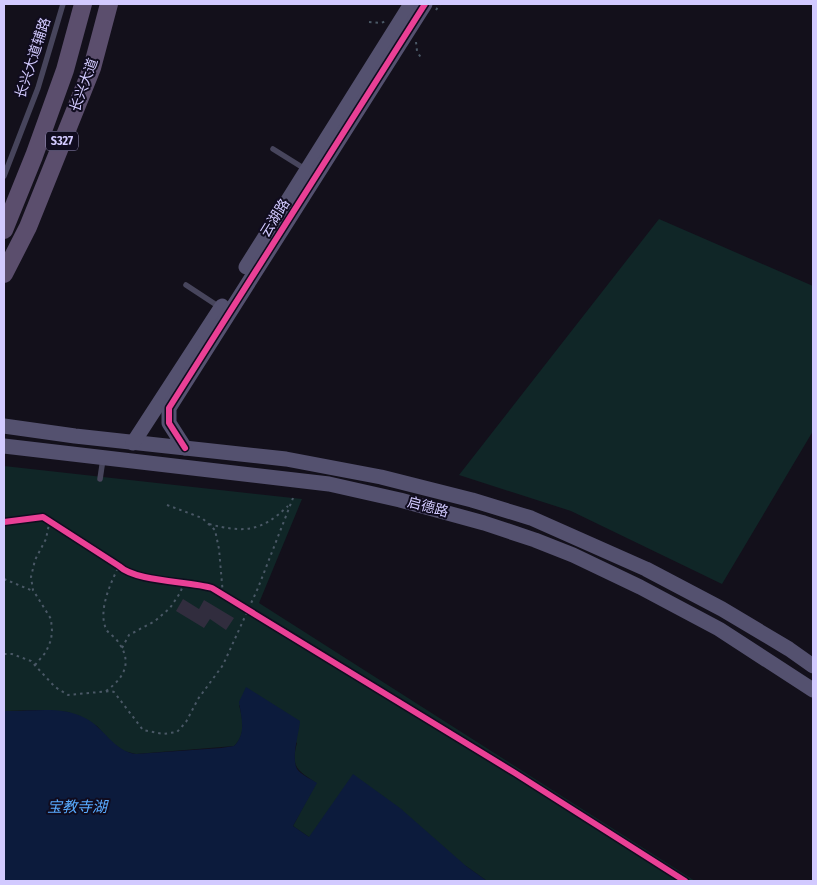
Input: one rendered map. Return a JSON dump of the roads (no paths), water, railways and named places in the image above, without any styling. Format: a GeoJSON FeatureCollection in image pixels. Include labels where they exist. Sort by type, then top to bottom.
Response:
{"type":"FeatureCollection","features":[{"type":"Feature","properties":{"kind":"main road","name":"长兴大道"},"geometry":{"type":"LineString","coordinates":[[4,230],[34,156],[65,70],[83,4]]}},
{"type":"Feature","properties":{"kind":"main road","name":"长兴大道"},"geometry":{"type":"LineString","coordinates":[[4,274],[28,227],[92,68],[109,4]]}},
{"type":"Feature","properties":{"kind":"main road","name":"云湖路"},"geometry":{"type":"LineString","coordinates":[[133,443],[411,4]]}},
{"type":"Feature","properties":{"kind":"main road","name":"云湖路"},"geometry":{"type":"LineString","coordinates":[[185,448],[169,423],[169,408],[430,8]]}},
{"type":"Feature","properties":{"kind":"main road","name":"启德路"},"geometry":{"type":"LineString","coordinates":[[4,426],[286,460],[381,477],[472,500],[531,518],[663,578],[722,609],[789,649],[813,666]]}},
{"type":"Feature","properties":{"kind":"main road","name":"启德路"},"geometry":{"type":"LineString","coordinates":[[4,446],[329,484],[400,500],[484,523],[535,540],[640,586],[719,629],[813,690]]}},
{"type":"Feature","properties":{"kind":"lane","name":"长兴大道辅路"},"geometry":{"type":"LineString","coordinates":[[4,176],[38,88],[63,4]]}},
{"type":"Feature","properties":{"kind":"lane"},"geometry":{"type":"LineString","coordinates":[[273,149],[307,170]]}},
{"type":"Feature","properties":{"kind":"lane"},"geometry":{"type":"LineString","coordinates":[[186,285],[220,308]]}},
{"type":"Feature","properties":{"kind":"lane"},"geometry":{"type":"LineString","coordinates":[[100,478],[103,457]]}},
{"type":"Feature","properties":{"kind":"water","name":"宝教寺湖"},"geometry":{"type":"Polygon","coordinates":[[[246,687],[300,721],[295,764],[301,773],[317,783],[293,826],[309,837],[353,774],[400,808],[466,866],[487,881],[4,881],[4,711],[56,710],[75,714],[92,722],[121,749],[136,754],[221,748],[234,746],[241,736],[242,725],[239,702],[246,687]]]}}]}
